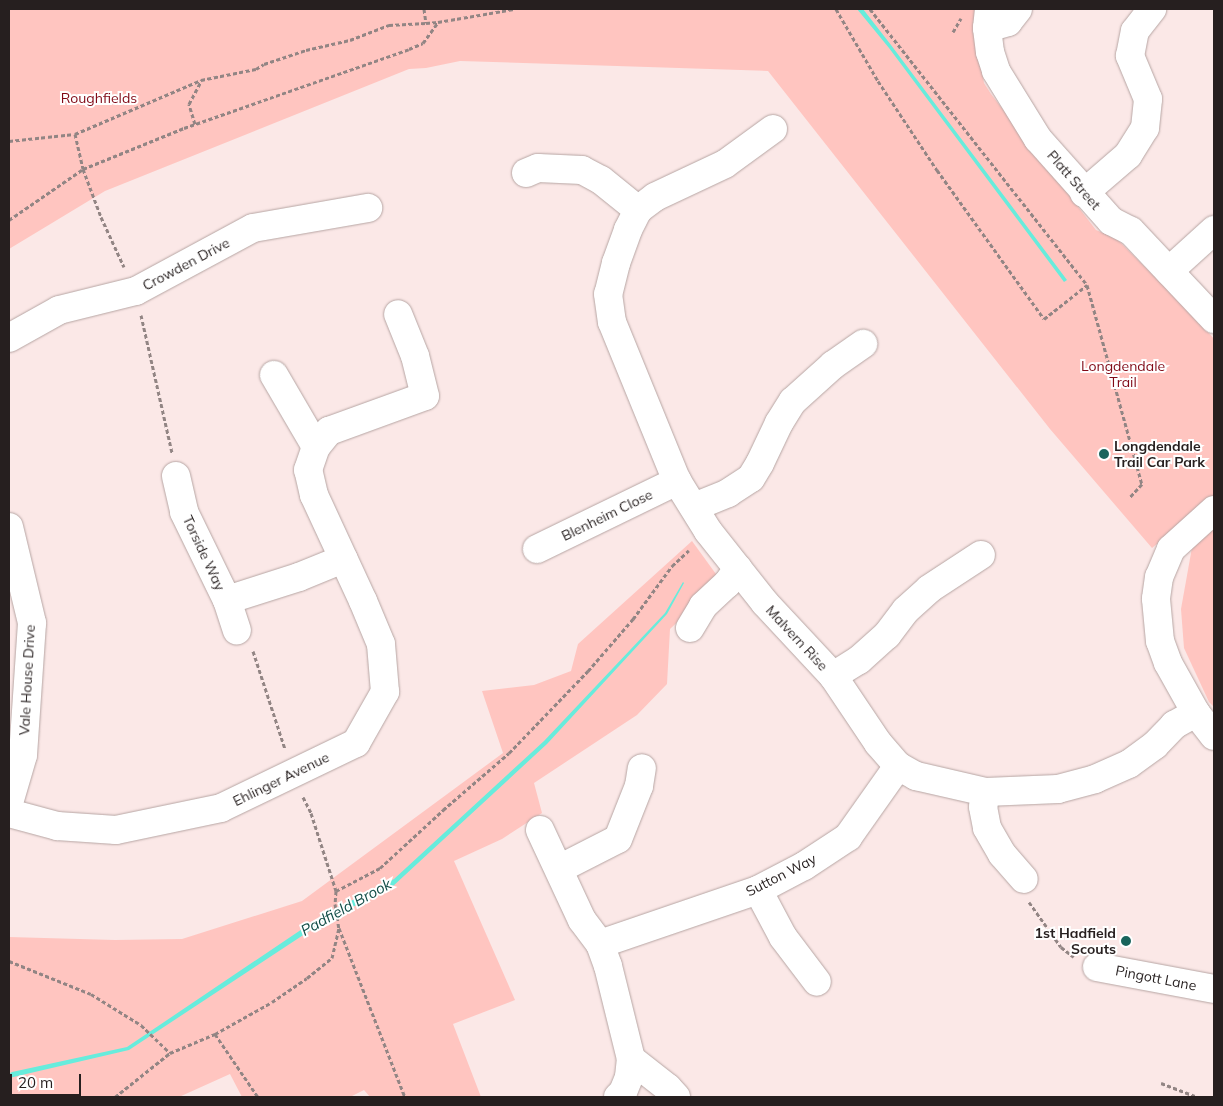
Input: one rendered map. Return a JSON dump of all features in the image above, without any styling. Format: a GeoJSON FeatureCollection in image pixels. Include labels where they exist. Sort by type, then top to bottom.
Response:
{"type":"FeatureCollection","features":[{"type":"Feature","properties":{"kind":"street"},"geometry":{"type":"LineString","coordinates":[[988,18],[1008,22],[1018,9]]}},
{"type":"Feature","properties":{"kind":"street"},"geometry":{"type":"LineString","coordinates":[[1084,193],[1128,155],[1146,128],[1148,99],[1130,56],[1135,31],[1152,9]]}},
{"type":"Feature","properties":{"kind":"street","name":"Platt Street"},"geometry":{"type":"LineString","coordinates":[[988,18],[990,52],[996,71],[1038,139],[1111,222],[1131,232],[1214,319]]}},
{"type":"Feature","properties":{"kind":"street"},"geometry":{"type":"LineString","coordinates":[[526,173],[538,168],[582,170],[601,180],[638,210],[677,186],[725,164],[773,129]]}},
{"type":"Feature","properties":{"kind":"street","name":"Crowden Drive"},"geometry":{"type":"LineString","coordinates":[[9,338],[59,310],[136,291],[253,228],[368,208]]}},
{"type":"Feature","properties":{"kind":"street","name":"Malvern Rise"},"geometry":{"type":"LineString","coordinates":[[638,210],[628,230],[616,263],[608,294],[612,322],[676,481],[708,531],[766,603],[833,676],[853,709],[898,766],[916,776],[986,792],[1058,789],[1095,779],[1129,764],[1155,746],[1174,725],[1196,713]]}},
{"type":"Feature","properties":{"kind":"street"},"geometry":{"type":"LineString","coordinates":[[1169,271],[1214,230]]}},
{"type":"Feature","properties":{"kind":"street"},"geometry":{"type":"LineString","coordinates":[[274,375],[316,448],[329,431],[425,396],[415,356],[398,314]]}},
{"type":"Feature","properties":{"kind":"street"},"geometry":{"type":"LineString","coordinates":[[694,507],[728,493],[751,478],[779,423],[793,402],[833,365],[863,344]]}},
{"type":"Feature","properties":{"kind":"street","name":"Ehlinger Avenue"},"geometry":{"type":"LineString","coordinates":[[9,813],[57,826],[116,830],[221,808],[356,743],[385,692],[381,644],[314,495],[308,470],[316,448]]}},
{"type":"Feature","properties":{"kind":"street","name":"Torside Way"},"geometry":{"type":"LineString","coordinates":[[176,476],[184,512],[226,600],[237,630]]}},
{"type":"Feature","properties":{"kind":"street","name":"Blenheim Close"},"geometry":{"type":"LineString","coordinates":[[536,549],[676,481]]}},
{"type":"Feature","properties":{"kind":"street"},"geometry":{"type":"LineString","coordinates":[[1214,510],[1172,549],[1159,577],[1156,600],[1160,641],[1168,663],[1196,713],[1214,736]]}},
{"type":"Feature","properties":{"kind":"street","name":"Vale House Drive"},"geometry":{"type":"LineString","coordinates":[[9,803],[23,755],[32,623],[10,532]]}},
{"type":"Feature","properties":{"kind":"street"},"geometry":{"type":"LineString","coordinates":[[833,676],[859,660],[887,635],[906,610],[929,589],[981,555]]}},
{"type":"Feature","properties":{"kind":"street","name":"Torside Way"},"geometry":{"type":"LineString","coordinates":[[226,600],[299,577],[344,559]]}},
{"type":"Feature","properties":{"kind":"street"},"geometry":{"type":"LineString","coordinates":[[690,628],[703,606],[727,584],[738,568]]}},
{"type":"Feature","properties":{"kind":"street","name":"Sutton Way"},"geometry":{"type":"LineString","coordinates":[[600,944],[758,890],[804,866],[848,837],[898,766]]}},
{"type":"Feature","properties":{"kind":"street"},"geometry":{"type":"LineString","coordinates":[[559,869],[618,839],[639,786],[642,768]]}},
{"type":"Feature","properties":{"kind":"street"},"geometry":{"type":"LineString","coordinates":[[986,792],[984,807],[987,828],[1002,854],[1024,879]]}},
{"type":"Feature","properties":{"kind":"street"},"geometry":{"type":"LineString","coordinates":[[540,830],[582,920],[600,944],[608,966],[631,1059],[629,1078],[623,1092],[618,1097]]}},
{"type":"Feature","properties":{"kind":"street"},"geometry":{"type":"LineString","coordinates":[[758,890],[783,937],[817,982]]}},
{"type":"Feature","properties":{"kind":"street","name":"Pingott Lane"},"geometry":{"type":"LineString","coordinates":[[1097,967],[1214,989]]}},
{"type":"Feature","properties":{"kind":"street"},"geometry":{"type":"LineString","coordinates":[[631,1059],[668,1088],[676,1097]]}},
{"type":"Feature","properties":{"kind":"path"},"geometry":{"type":"LineString","coordinates":[[424,9],[426,23]]}},
{"type":"Feature","properties":{"kind":"path"},"geometry":{"type":"LineString","coordinates":[[9,141],[75,134],[201,80],[256,69],[264,64],[298,52],[350,40],[389,26],[438,22],[514,9]]}},
{"type":"Feature","properties":{"kind":"path"},"geometry":{"type":"LineString","coordinates":[[836,9],[878,82],[1044,319],[1087,285]]}},
{"type":"Feature","properties":{"kind":"path"},"geometry":{"type":"LineString","coordinates":[[870,9],[1087,285],[1142,484],[1130,497]]}},
{"type":"Feature","properties":{"kind":"path"},"geometry":{"type":"LineString","coordinates":[[953,32],[962,16]]}},
{"type":"Feature","properties":{"kind":"path"},"geometry":{"type":"LineString","coordinates":[[9,220],[82,169],[195,124],[409,49],[423,43],[438,22]]}},
{"type":"Feature","properties":{"kind":"path"},"geometry":{"type":"LineString","coordinates":[[195,124],[189,104],[201,80]]}},
{"type":"Feature","properties":{"kind":"path"},"geometry":{"type":"LineString","coordinates":[[75,134],[82,169],[101,217],[136,291],[176,476]]}},
{"type":"Feature","properties":{"kind":"path"},"geometry":{"type":"LineString","coordinates":[[336,891],[380,868],[443,810],[509,754],[588,671],[633,619],[672,566],[708,531]]}},
{"type":"Feature","properties":{"kind":"path"},"geometry":{"type":"LineString","coordinates":[[1024,879],[1024,891],[1028,901],[1061,947],[1084,962],[1097,967]]}},
{"type":"Feature","properties":{"kind":"path"},"geometry":{"type":"LineString","coordinates":[[335,904],[339,928],[405,1097]]}},
{"type":"Feature","properties":{"kind":"path"},"geometry":{"type":"LineString","coordinates":[[115,1097],[170,1053],[215,1034],[272,1002],[332,958],[339,928]]}},
{"type":"Feature","properties":{"kind":"path"},"geometry":{"type":"LineString","coordinates":[[9,961],[91,994],[141,1025],[170,1053]]}},
{"type":"Feature","properties":{"kind":"path"},"geometry":{"type":"LineString","coordinates":[[215,1034],[258,1097]]}},
{"type":"Feature","properties":{"kind":"path"},"geometry":{"type":"LineString","coordinates":[[1161,1083],[1197,1097]]}},
{"type":"Feature","properties":{"kind":"green space"},"geometry":{"type":"Polygon","coordinates":[[[9,9],[977,9],[978,49],[984,83],[991,94],[1096,230],[1117,239],[1197,319],[1214,339],[1214,497],[1152,548],[1050,429],[768,71],[460,61],[426,68],[409,69],[105,191],[9,249],[9,9]]]}},
{"type":"Feature","properties":{"kind":"green space"},"geometry":{"type":"Polygon","coordinates":[[[1214,525],[1214,707],[1209,702],[1184,648],[1181,609],[1193,542],[1214,525]]]}},
{"type":"Feature","properties":{"kind":"green space"},"geometry":{"type":"Polygon","coordinates":[[[692,541],[721,581],[670,629],[667,684],[637,715],[534,783],[542,813],[502,839],[454,861],[515,1000],[453,1024],[481,1097],[370,1097],[364,1090],[350,1097],[242,1097],[230,1074],[179,1097],[9,1097],[9,937],[115,940],[182,939],[302,901],[503,753],[482,691],[534,685],[571,671],[578,644],[692,541]]]}},
{"type":"Feature","properties":{"kind":"water"},"geometry":{"type":"Polygon","coordinates":[[[857,9],[863,9],[891,45],[1067,280],[1064,282],[889,48],[857,9]]]}},
{"type":"Feature","properties":{"kind":"water","name":"Padfield Brook"},"geometry":{"type":"Polygon","coordinates":[[[683,582],[667,614],[547,744],[392,887],[323,922],[129,1050],[9,1078],[9,1074],[12,1072],[127,1047],[323,915],[394,879],[544,741],[665,613],[683,582]]]}},
{"type":"Feature","properties":{"kind":"place","name":"Longdendale Trail Car Park"},"geometry":{"type":"Point","coordinates":[1104,454]}},
{"type":"Feature","properties":{"kind":"place","name":"1st Hadfield Scouts"},"geometry":{"type":"Point","coordinates":[1126,941]}},
{"type":"Feature","properties":{"kind":"park label","name":"Roughfields"},"geometry":{"type":"Point","coordinates":[99,98]}},
{"type":"Feature","properties":{"kind":"park label","name":"Longdendale Trail"},"geometry":{"type":"Point","coordinates":[1123,374]}}]}
